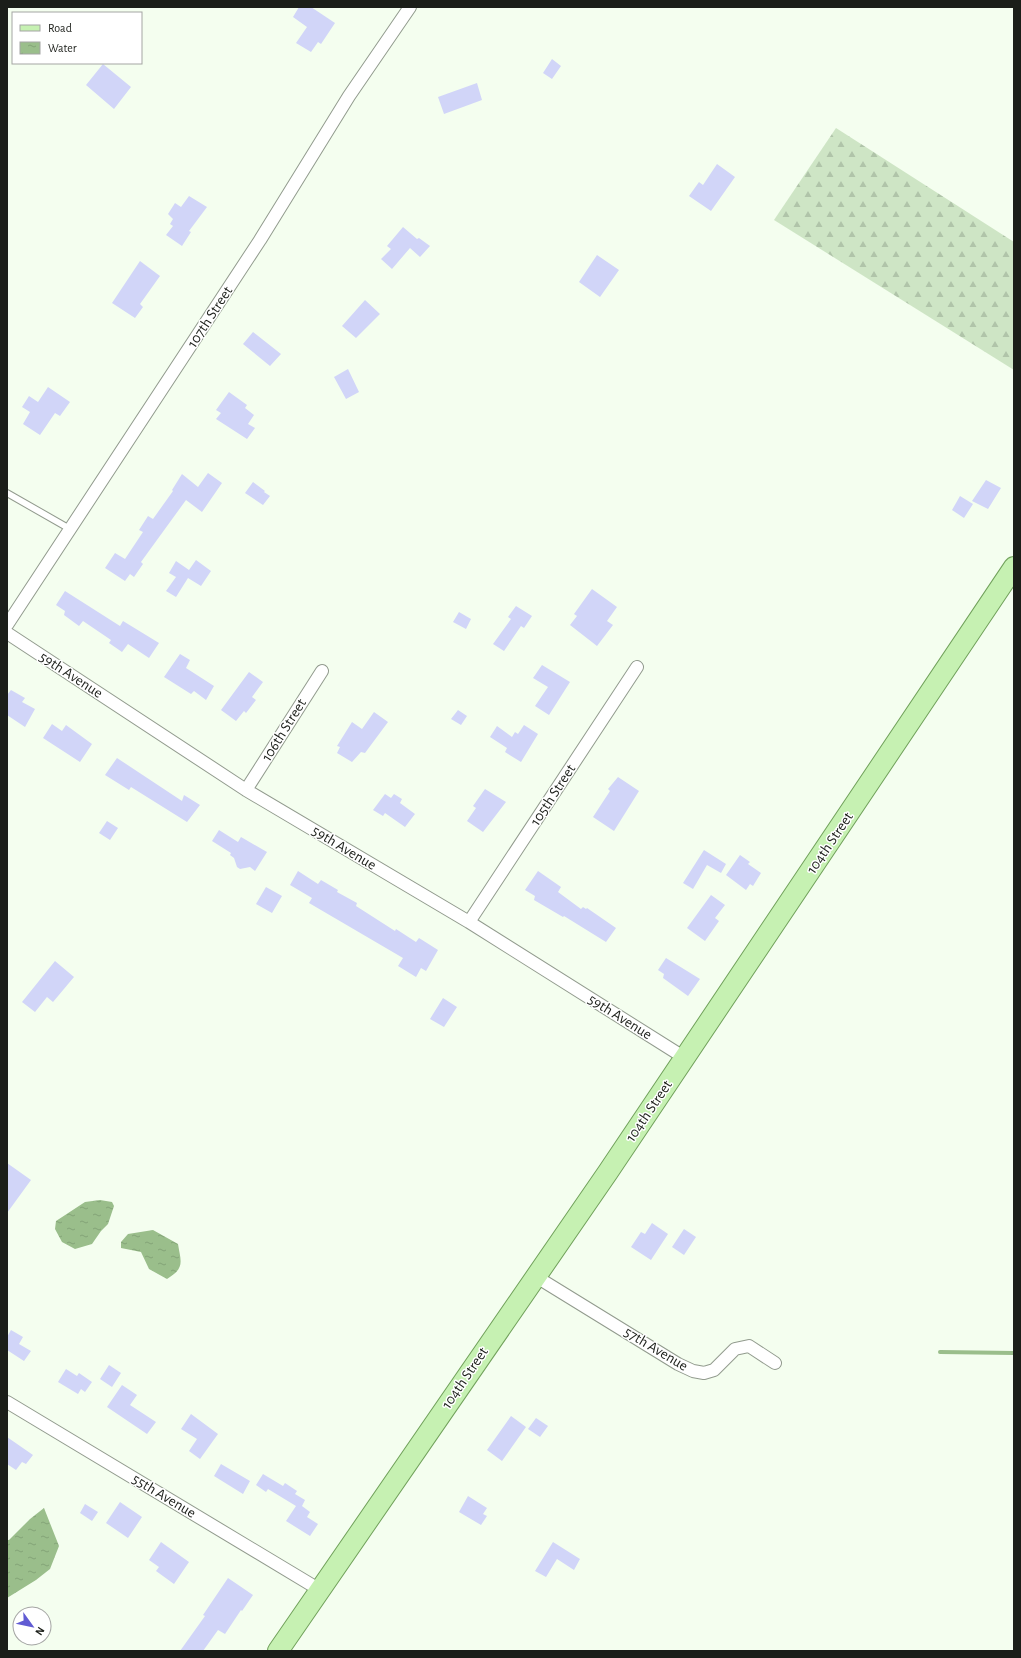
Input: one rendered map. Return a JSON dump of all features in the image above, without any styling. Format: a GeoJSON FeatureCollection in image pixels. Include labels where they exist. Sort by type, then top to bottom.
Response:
{"type":"FeatureCollection","features":[{"type":"Feature","properties":{"kind":"main road","name":"104th Street"},"geometry":{"type":"LineString","coordinates":[[278,1651],[685,1058],[1014,568]]}},
{"type":"Feature","properties":{"kind":"street","name":"107th Street"},"geometry":{"type":"LineString","coordinates":[[7,625],[260,240],[350,96],[410,7]]}},
{"type":"Feature","properties":{"kind":"street","name":"59th Avenue"},"geometry":{"type":"LineString","coordinates":[[7,633],[246,790],[469,922],[685,1058]]}},
{"type":"Feature","properties":{"kind":"street","name":"105th Street"},"geometry":{"type":"LineString","coordinates":[[469,922],[637,667]]}},
{"type":"Feature","properties":{"kind":"street","name":"106th Street"},"geometry":{"type":"LineString","coordinates":[[246,790],[322,670]]}},
{"type":"Feature","properties":{"kind":"street","name":"57th Avenue"},"geometry":{"type":"LineString","coordinates":[[536,1276],[678,1364],[693,1371],[704,1373],[714,1370],[735,1349],[749,1346],[775,1363]]}},
{"type":"Feature","properties":{"kind":"street","name":"55th Avenue"},"geometry":{"type":"LineString","coordinates":[[7,1402],[320,1590]]}},
{"type":"Feature","properties":{"kind":"lane"},"geometry":{"type":"LineString","coordinates":[[7,493],[70,529]]}},
{"type":"Feature","properties":{"kind":"green space"},"geometry":{"type":"Polygon","coordinates":[[[836,128],[1014,242],[1014,370],[774,220],[836,128]]]}},
{"type":"Feature","properties":{"kind":"water"},"geometry":{"type":"Polygon","coordinates":[[[100,1200],[112,1202],[114,1206],[108,1224],[92,1244],[75,1249],[62,1242],[55,1229],[56,1221],[85,1202],[100,1200]]]}},
{"type":"Feature","properties":{"kind":"water"},"geometry":{"type":"Polygon","coordinates":[[[153,1230],[178,1244],[181,1260],[179,1268],[167,1279],[149,1269],[141,1252],[121,1248],[121,1242],[128,1234],[153,1230]]]}},
{"type":"Feature","properties":{"kind":"water"},"geometry":{"type":"Polygon","coordinates":[[[44,1508],[59,1546],[50,1569],[36,1580],[7,1598],[7,1540],[9,1540],[30,1519],[44,1508]]]}},
{"type":"Feature","properties":{"kind":"building"},"geometry":{"type":"Polygon","coordinates":[[[299,7],[311,7],[335,23],[321,44],[318,42],[311,52],[296,43],[307,27],[293,17],[299,7]]]}},
{"type":"Feature","properties":{"kind":"building"},"geometry":{"type":"Polygon","coordinates":[[[552,59],[561,66],[552,79],[543,73],[552,59]]]}},
{"type":"Feature","properties":{"kind":"building"},"geometry":{"type":"Polygon","coordinates":[[[103,64],[131,87],[114,109],[86,85],[103,64]]]}},
{"type":"Feature","properties":{"kind":"building"},"geometry":{"type":"Polygon","coordinates":[[[477,83],[482,100],[444,114],[438,97],[477,83]]]}},
{"type":"Feature","properties":{"kind":"building"},"geometry":{"type":"Polygon","coordinates":[[[717,164],[735,177],[711,211],[689,196],[699,182],[703,185],[717,164]]]}},
{"type":"Feature","properties":{"kind":"building"},"geometry":{"type":"Polygon","coordinates":[[[189,196],[207,207],[189,231],[191,232],[182,246],[166,235],[173,226],[170,224],[173,219],[168,214],[175,203],[181,207],[189,196]]]}},
{"type":"Feature","properties":{"kind":"building"},"geometry":{"type":"Polygon","coordinates":[[[403,227],[417,239],[419,238],[430,246],[420,257],[410,248],[392,269],[381,259],[391,249],[387,246],[403,227]]]}},
{"type":"Feature","properties":{"kind":"building"},"geometry":{"type":"Polygon","coordinates":[[[597,255],[619,270],[600,297],[579,282],[597,255]]]}},
{"type":"Feature","properties":{"kind":"building"},"geometry":{"type":"Polygon","coordinates":[[[140,261],[160,276],[140,304],[143,307],[135,318],[112,303],[140,261]]]}},
{"type":"Feature","properties":{"kind":"building"},"geometry":{"type":"Polygon","coordinates":[[[365,300],[380,314],[356,338],[342,326],[365,300]]]}},
{"type":"Feature","properties":{"kind":"building"},"geometry":{"type":"Polygon","coordinates":[[[253,332],[281,354],[270,366],[243,344],[253,332]]]}},
{"type":"Feature","properties":{"kind":"building"},"geometry":{"type":"Polygon","coordinates":[[[348,369],[359,392],[346,399],[334,377],[348,369]]]}},
{"type":"Feature","properties":{"kind":"building"},"geometry":{"type":"Polygon","coordinates":[[[48,387],[70,402],[60,416],[55,413],[40,435],[23,424],[30,412],[22,407],[29,396],[38,402],[48,387]]]}},
{"type":"Feature","properties":{"kind":"building"},"geometry":{"type":"Polygon","coordinates":[[[229,392],[247,405],[245,408],[254,415],[248,424],[255,428],[247,439],[216,419],[221,413],[216,410],[229,392]]]}},
{"type":"Feature","properties":{"kind":"building"},"geometry":{"type":"Polygon","coordinates":[[[208,473],[222,483],[202,512],[186,500],[141,562],[143,564],[134,577],[130,574],[125,581],[105,568],[115,553],[125,559],[143,532],[139,530],[148,516],[153,519],[173,491],[172,490],[182,474],[198,487],[208,473]]]}},
{"type":"Feature","properties":{"kind":"building"},"geometry":{"type":"Polygon","coordinates":[[[986,480],[1001,488],[988,509],[972,501],[986,480]]]}},
{"type":"Feature","properties":{"kind":"building"},"geometry":{"type":"Polygon","coordinates":[[[253,482],[270,496],[263,505],[245,493],[253,482]]]}},
{"type":"Feature","properties":{"kind":"building"},"geometry":{"type":"Polygon","coordinates":[[[960,496],[973,504],[964,518],[952,510],[960,496]]]}},
{"type":"Feature","properties":{"kind":"building"},"geometry":{"type":"Polygon","coordinates":[[[196,560],[211,571],[201,586],[188,578],[176,597],[166,591],[176,577],[169,573],[176,561],[189,570],[196,560]]]}},
{"type":"Feature","properties":{"kind":"building"},"geometry":{"type":"Polygon","coordinates":[[[592,589],[617,607],[607,621],[613,625],[597,646],[570,625],[577,616],[574,614],[592,589]]]}},
{"type":"Feature","properties":{"kind":"building"},"geometry":{"type":"Polygon","coordinates":[[[65,591],[120,626],[123,621],[159,643],[149,658],[128,644],[122,652],[109,643],[111,640],[83,621],[79,626],[64,615],[65,611],[56,605],[65,591]]]}},
{"type":"Feature","properties":{"kind":"building"},"geometry":{"type":"Polygon","coordinates":[[[516,606],[532,616],[524,628],[521,626],[504,651],[493,644],[511,619],[508,617],[516,606]]]}},
{"type":"Feature","properties":{"kind":"building"},"geometry":{"type":"Polygon","coordinates":[[[459,612],[471,619],[466,629],[453,622],[459,612]]]}},
{"type":"Feature","properties":{"kind":"building"},"geometry":{"type":"Polygon","coordinates":[[[180,654],[190,660],[186,668],[214,686],[206,700],[194,691],[191,694],[164,677],[180,654]]]}},
{"type":"Feature","properties":{"kind":"building"},"geometry":{"type":"Polygon","coordinates":[[[542,665],[570,682],[549,715],[535,706],[548,687],[533,678],[542,665]]]}},
{"type":"Feature","properties":{"kind":"building"},"geometry":{"type":"Polygon","coordinates":[[[249,672],[263,682],[252,697],[256,700],[246,713],[244,711],[236,721],[221,710],[249,672]]]}},
{"type":"Feature","properties":{"kind":"building"},"geometry":{"type":"Polygon","coordinates":[[[11,690],[25,698],[22,702],[35,709],[25,727],[7,715],[7,695],[11,690]]]}},
{"type":"Feature","properties":{"kind":"building"},"geometry":{"type":"Polygon","coordinates":[[[458,710],[467,716],[461,725],[451,719],[458,710]]]}},
{"type":"Feature","properties":{"kind":"building"},"geometry":{"type":"Polygon","coordinates":[[[374,712],[388,722],[365,753],[361,752],[352,762],[337,753],[340,747],[337,746],[352,722],[362,729],[374,712]]]}},
{"type":"Feature","properties":{"kind":"building"},"geometry":{"type":"Polygon","coordinates":[[[52,724],[62,731],[66,725],[92,744],[80,762],[43,738],[52,724]]]}},
{"type":"Feature","properties":{"kind":"building"},"geometry":{"type":"Polygon","coordinates":[[[524,725],[538,734],[521,762],[505,752],[507,748],[490,737],[497,726],[512,737],[515,732],[518,734],[524,725]]]}},
{"type":"Feature","properties":{"kind":"building"},"geometry":{"type":"Polygon","coordinates":[[[117,758],[182,801],[184,795],[200,805],[187,822],[131,787],[129,790],[105,775],[117,758]]]}},
{"type":"Feature","properties":{"kind":"building"},"geometry":{"type":"Polygon","coordinates":[[[618,777],[639,791],[614,831],[593,817],[610,791],[608,789],[618,777]]]}},
{"type":"Feature","properties":{"kind":"building"},"geometry":{"type":"Polygon","coordinates":[[[485,789],[506,802],[483,832],[467,821],[476,808],[473,806],[485,789]]]}},
{"type":"Feature","properties":{"kind":"building"},"geometry":{"type":"Polygon","coordinates":[[[385,794],[391,798],[394,794],[402,799],[400,803],[415,814],[405,827],[385,813],[383,816],[373,810],[385,794]]]}},
{"type":"Feature","properties":{"kind":"building"},"geometry":{"type":"Polygon","coordinates":[[[107,821],[118,828],[110,840],[99,833],[107,821]]]}},
{"type":"Feature","properties":{"kind":"building"},"geometry":{"type":"Polygon","coordinates":[[[219,830],[238,842],[241,837],[267,852],[255,871],[250,867],[240,869],[237,867],[234,858],[230,855],[231,853],[212,841],[219,830]]]}},
{"type":"Feature","properties":{"kind":"building"},"geometry":{"type":"Polygon","coordinates":[[[704,850],[726,864],[721,873],[707,865],[693,889],[683,883],[704,850]]]}},
{"type":"Feature","properties":{"kind":"building"},"geometry":{"type":"Polygon","coordinates":[[[740,855],[750,862],[748,864],[761,873],[753,886],[750,884],[746,890],[726,875],[740,855]]]}},
{"type":"Feature","properties":{"kind":"building"},"geometry":{"type":"Polygon","coordinates":[[[298,871],[318,884],[321,880],[338,890],[337,892],[357,903],[356,906],[395,931],[396,929],[416,942],[419,938],[438,950],[426,971],[421,968],[416,977],[398,966],[403,958],[309,903],[312,898],[290,885],[298,871]]]}},
{"type":"Feature","properties":{"kind":"building"},"geometry":{"type":"Polygon","coordinates":[[[538,871],[561,887],[558,892],[581,909],[583,907],[586,909],[587,908],[616,928],[606,942],[564,916],[563,917],[534,900],[535,896],[525,890],[538,871]]]}},
{"type":"Feature","properties":{"kind":"building"},"geometry":{"type":"Polygon","coordinates":[[[266,887],[282,896],[272,913],[256,904],[266,887]]]}},
{"type":"Feature","properties":{"kind":"building"},"geometry":{"type":"Polygon","coordinates":[[[711,895],[725,905],[715,918],[719,921],[705,941],[687,928],[711,895]]]}},
{"type":"Feature","properties":{"kind":"building"},"geometry":{"type":"Polygon","coordinates":[[[666,958],[700,979],[688,996],[663,978],[664,974],[658,970],[666,958]]]}},
{"type":"Feature","properties":{"kind":"building"},"geometry":{"type":"Polygon","coordinates":[[[55,961],[74,977],[53,1002],[47,997],[35,1012],[22,1002],[55,961]]]}},
{"type":"Feature","properties":{"kind":"building"},"geometry":{"type":"Polygon","coordinates":[[[443,998],[457,1007],[444,1027],[430,1019],[443,998]]]}},
{"type":"Feature","properties":{"kind":"building"},"geometry":{"type":"Polygon","coordinates":[[[7,1163],[31,1180],[7,1213],[7,1163]]]}},
{"type":"Feature","properties":{"kind":"building"},"geometry":{"type":"Polygon","coordinates":[[[652,1223],[668,1234],[651,1260],[631,1247],[641,1232],[645,1234],[652,1223]]]}},
{"type":"Feature","properties":{"kind":"building"},"geometry":{"type":"Polygon","coordinates":[[[684,1229],[696,1237],[684,1255],[672,1247],[684,1229]]]}},
{"type":"Feature","properties":{"kind":"building"},"geometry":{"type":"Polygon","coordinates":[[[11,1330],[23,1337],[19,1344],[31,1351],[24,1361],[7,1350],[7,1337],[11,1330]]]}},
{"type":"Feature","properties":{"kind":"building"},"geometry":{"type":"Polygon","coordinates":[[[109,1365],[121,1373],[112,1387],[100,1379],[109,1365]]]}},
{"type":"Feature","properties":{"kind":"building"},"geometry":{"type":"Polygon","coordinates":[[[66,1369],[77,1376],[79,1373],[92,1382],[85,1392],[81,1389],[78,1394],[58,1382],[66,1369]]]}},
{"type":"Feature","properties":{"kind":"building"},"geometry":{"type":"Polygon","coordinates":[[[122,1385],[137,1395],[130,1405],[156,1422],[147,1434],[107,1407],[122,1385]]]}},
{"type":"Feature","properties":{"kind":"building"},"geometry":{"type":"Polygon","coordinates":[[[191,1414],[218,1434],[200,1459],[189,1451],[197,1439],[181,1429],[191,1414]]]}},
{"type":"Feature","properties":{"kind":"building"},"geometry":{"type":"Polygon","coordinates":[[[511,1416],[526,1427],[502,1461],[487,1450],[511,1416]]]}},
{"type":"Feature","properties":{"kind":"building"},"geometry":{"type":"Polygon","coordinates":[[[536,1418],[548,1426],[540,1437],[528,1429],[536,1418]]]}},
{"type":"Feature","properties":{"kind":"building"},"geometry":{"type":"Polygon","coordinates":[[[7,1437],[33,1455],[26,1464],[22,1462],[16,1470],[7,1464],[7,1437]]]}},
{"type":"Feature","properties":{"kind":"building"},"geometry":{"type":"Polygon","coordinates":[[[221,1464],[250,1481],[243,1494],[214,1476],[221,1464]]]}},
{"type":"Feature","properties":{"kind":"building"},"geometry":{"type":"Polygon","coordinates":[[[263,1474],[283,1486],[285,1483],[297,1491],[295,1494],[305,1500],[302,1506],[310,1512],[307,1517],[318,1524],[310,1536],[286,1521],[296,1506],[268,1489],[266,1492],[256,1485],[263,1474]]]}},
{"type":"Feature","properties":{"kind":"building"},"geometry":{"type":"Polygon","coordinates":[[[468,1496],[487,1508],[483,1514],[487,1516],[481,1525],[459,1512],[468,1496]]]}},
{"type":"Feature","properties":{"kind":"building"},"geometry":{"type":"Polygon","coordinates":[[[120,1502],[142,1517],[128,1538],[106,1523],[120,1502]]]}},
{"type":"Feature","properties":{"kind":"building"},"geometry":{"type":"Polygon","coordinates":[[[85,1504],[98,1512],[92,1521],[80,1513],[85,1504]]]}},
{"type":"Feature","properties":{"kind":"building"},"geometry":{"type":"Polygon","coordinates":[[[161,1542],[189,1562],[174,1584],[156,1571],[159,1567],[149,1560],[161,1542]]]}},
{"type":"Feature","properties":{"kind":"building"},"geometry":{"type":"Polygon","coordinates":[[[553,1542],[580,1559],[574,1570],[557,1559],[546,1577],[535,1571],[553,1542]]]}},
{"type":"Feature","properties":{"kind":"building"},"geometry":{"type":"Polygon","coordinates":[[[228,1578],[253,1595],[225,1634],[218,1630],[203,1651],[180,1651],[205,1616],[203,1615],[228,1578]]]}},
{"type":"Feature","properties":{"kind":"waterway"},"geometry":{"type":"LineString","coordinates":[[940,1352],[1014,1353]]}}]}
